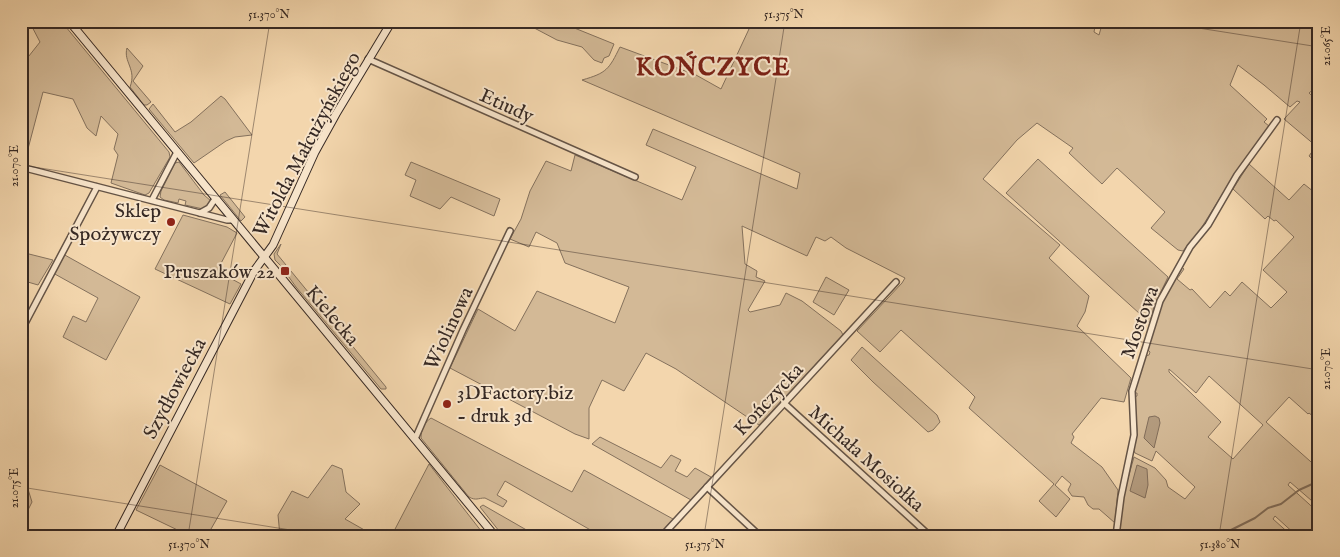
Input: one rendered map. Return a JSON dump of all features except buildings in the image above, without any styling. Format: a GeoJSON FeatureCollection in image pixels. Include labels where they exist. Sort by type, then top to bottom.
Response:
{"type":"FeatureCollection","features":[{"type":"Feature","properties":{"kind":"main road","name":"Kielecka"},"geometry":{"type":"LineString","coordinates":[[68,21],[495,536]]}},
{"type":"Feature","properties":{"kind":"main road","name":"Witolda Małcużyńskiego"},"geometry":{"type":"LineString","coordinates":[[264,257],[273,245],[315,152],[392,21]]}},
{"type":"Feature","properties":{"kind":"main road","name":"Szydłowiecka"},"geometry":{"type":"LineString","coordinates":[[116,536],[216,343],[264,257]]}},
{"type":"Feature","properties":{"kind":"street","name":"Etiudy"},"geometry":{"type":"LineString","coordinates":[[368,59],[635,177]]}},
{"type":"Feature","properties":{"kind":"street","name":"Mostowa"},"geometry":{"type":"LineString","coordinates":[[1116,536],[1120,497],[1134,435],[1132,391],[1160,301],[1187,253],[1210,221],[1237,175],[1277,120]]}},
{"type":"Feature","properties":{"kind":"street"},"geometry":{"type":"LineString","coordinates":[[152,200],[177,152]]}},
{"type":"Feature","properties":{"kind":"street"},"geometry":{"type":"LineString","coordinates":[[21,167],[233,220]]}},
{"type":"Feature","properties":{"kind":"street"},"geometry":{"type":"LineString","coordinates":[[21,331],[97,187]]}},
{"type":"Feature","properties":{"kind":"street"},"geometry":{"type":"LineString","coordinates":[[200,213],[209,208],[215,198]]}},
{"type":"Feature","properties":{"kind":"street","name":"Wiolinowa"},"geometry":{"type":"LineString","coordinates":[[415,439],[463,330],[510,231]]}},
{"type":"Feature","properties":{"kind":"street","name":"Kończycka"},"geometry":{"type":"LineString","coordinates":[[666,534],[896,282]]}},
{"type":"Feature","properties":{"kind":"street","name":"Michała Mosiołka"},"geometry":{"type":"LineString","coordinates":[[784,403],[930,536]]}},
{"type":"Feature","properties":{"kind":"street"},"geometry":{"type":"LineString","coordinates":[[707,487],[760,536]]}},
{"type":"Feature","properties":{"kind":"shaded area"},"geometry":{"type":"Polygon","coordinates":[[[29,21],[61,21],[169,152],[170,157],[149,193],[145,195],[111,183],[118,155],[114,149],[118,134],[101,116],[96,136],[87,128],[73,99],[43,92],[24,164],[21,163],[21,66],[40,42],[29,21]]]}},
{"type":"Feature","properties":{"kind":"shaded area"},"geometry":{"type":"Polygon","coordinates":[[[521,21],[568,21],[567,25],[614,44],[609,56],[604,58],[602,63],[594,60],[582,47],[557,40],[521,21]]]}},
{"type":"Feature","properties":{"kind":"shaded area"},"geometry":{"type":"Polygon","coordinates":[[[732,21],[1096,21],[1094,32],[1099,35],[1103,21],[1319,21],[1319,85],[1309,93],[1319,102],[1319,165],[1309,156],[1316,146],[1284,119],[1300,102],[1297,101],[1290,107],[1238,65],[1230,85],[1267,119],[1264,122],[1269,126],[1240,166],[1200,230],[1183,251],[1178,250],[1151,228],[1165,212],[1117,168],[1102,184],[1069,153],[1073,148],[1037,123],[1017,140],[983,179],[1060,245],[1049,258],[1089,296],[1085,312],[1077,326],[1131,378],[1124,402],[1101,398],[1072,434],[1074,437],[1071,443],[1102,467],[1118,490],[1115,523],[1099,509],[1093,509],[1088,505],[1084,497],[1072,496],[1068,490],[1071,484],[1062,476],[1055,485],[1070,499],[1056,517],[1039,501],[1054,484],[969,408],[975,397],[968,390],[901,330],[880,352],[857,331],[905,278],[846,248],[831,237],[825,241],[816,237],[807,256],[742,226],[745,264],[757,271],[756,277],[765,281],[748,310],[750,312],[780,305],[786,293],[802,301],[841,331],[843,335],[759,425],[676,369],[646,353],[624,391],[602,380],[589,408],[589,439],[575,434],[450,368],[478,309],[515,331],[537,291],[615,323],[629,287],[565,263],[557,243],[536,232],[529,247],[510,239],[521,219],[530,191],[546,161],[571,171],[575,155],[682,200],[696,167],[646,145],[653,129],[797,189],[800,173],[582,80],[597,75],[606,69],[620,47],[696,75],[721,89],[749,29],[732,21]]]}},
{"type":"Feature","properties":{"kind":"shaded area"},"geometry":{"type":"Polygon","coordinates":[[[127,48],[143,66],[133,81],[151,102],[147,105],[144,105],[130,87],[132,75],[126,53],[127,48]]]}},
{"type":"Feature","properties":{"kind":"shaded area"},"geometry":{"type":"Polygon","coordinates":[[[221,96],[252,135],[235,137],[226,141],[194,163],[149,109],[153,104],[175,132],[191,122],[221,96]]]}},
{"type":"Feature","properties":{"kind":"shaded area"},"geometry":{"type":"Polygon","coordinates":[[[1038,159],[1168,277],[1154,306],[1150,323],[1006,193],[1038,159]]]}},
{"type":"Feature","properties":{"kind":"shaded area"},"geometry":{"type":"Polygon","coordinates":[[[179,162],[204,195],[211,201],[203,209],[185,205],[186,201],[179,199],[178,203],[164,200],[160,197],[161,191],[175,163],[179,162]]]}},
{"type":"Feature","properties":{"kind":"shaded area"},"geometry":{"type":"Polygon","coordinates":[[[411,162],[500,199],[494,216],[451,197],[440,209],[410,196],[416,180],[405,175],[411,162]]]}},
{"type":"Feature","properties":{"kind":"shaded area"},"geometry":{"type":"Polygon","coordinates":[[[1249,164],[1289,200],[1304,184],[1319,196],[1319,421],[1289,397],[1266,422],[1319,469],[1319,507],[1290,482],[1288,485],[1319,513],[1319,536],[1297,536],[1275,516],[1273,519],[1292,536],[1119,536],[1123,496],[1134,457],[1155,468],[1166,480],[1168,487],[1185,499],[1195,487],[1156,451],[1152,461],[1135,453],[1133,449],[1137,430],[1134,397],[1137,396],[1137,393],[1134,393],[1145,356],[1149,355],[1150,352],[1148,350],[1161,302],[1182,267],[1184,269],[1177,279],[1190,290],[1192,289],[1210,308],[1225,291],[1230,296],[1242,282],[1271,308],[1287,292],[1263,270],[1294,237],[1276,220],[1274,221],[1268,216],[1265,219],[1233,189],[1249,164]],[[1169,369],[1169,372],[1221,422],[1208,437],[1233,459],[1263,425],[1209,376],[1196,393],[1169,369]]]}},
{"type":"Feature","properties":{"kind":"shaded area"},"geometry":{"type":"Polygon","coordinates":[[[225,192],[245,217],[241,221],[220,195],[225,192]]]}},
{"type":"Feature","properties":{"kind":"shaded area"},"geometry":{"type":"Polygon","coordinates":[[[183,215],[227,227],[237,233],[217,271],[241,284],[230,304],[155,269],[183,215]]]}},
{"type":"Feature","properties":{"kind":"shaded area"},"geometry":{"type":"Polygon","coordinates":[[[281,244],[277,254],[386,389],[381,389],[296,287],[287,272],[275,260],[274,254],[281,244]]]}},
{"type":"Feature","properties":{"kind":"shaded area"},"geometry":{"type":"Polygon","coordinates":[[[21,252],[53,260],[38,285],[21,280],[21,252]]]}},
{"type":"Feature","properties":{"kind":"shaded area"},"geometry":{"type":"Polygon","coordinates":[[[63,254],[140,297],[106,360],[63,337],[73,316],[86,322],[98,298],[53,273],[63,254]]]}},
{"type":"Feature","properties":{"kind":"shaded area"},"geometry":{"type":"Polygon","coordinates":[[[826,277],[849,290],[834,315],[813,302],[826,277]]]}},
{"type":"Feature","properties":{"kind":"shaded area"},"geometry":{"type":"Polygon","coordinates":[[[862,347],[937,415],[940,422],[933,430],[928,432],[851,360],[862,347]]]}},
{"type":"Feature","properties":{"kind":"shaded area"},"geometry":{"type":"Polygon","coordinates":[[[1155,416],[1159,418],[1160,423],[1154,448],[1144,438],[1149,417],[1155,416]]]}},
{"type":"Feature","properties":{"kind":"shaded area"},"geometry":{"type":"Polygon","coordinates":[[[431,418],[572,492],[584,470],[673,519],[658,536],[601,536],[505,481],[497,495],[507,501],[503,507],[485,498],[471,498],[421,438],[423,426],[431,418]]]}},
{"type":"Feature","properties":{"kind":"shaded area"},"geometry":{"type":"Polygon","coordinates":[[[600,437],[661,468],[671,455],[681,460],[675,471],[687,477],[695,468],[711,477],[691,500],[592,444],[600,437]]]}},
{"type":"Feature","properties":{"kind":"shaded area"},"geometry":{"type":"Polygon","coordinates":[[[429,464],[485,536],[398,536],[393,533],[429,464]]]}},
{"type":"Feature","properties":{"kind":"shaded area"},"geometry":{"type":"Polygon","coordinates":[[[160,465],[227,501],[207,536],[190,536],[136,510],[160,465]]]}},
{"type":"Feature","properties":{"kind":"shaded area"},"geometry":{"type":"Polygon","coordinates":[[[332,465],[342,469],[346,492],[360,504],[345,519],[375,536],[280,536],[278,515],[292,491],[308,498],[332,465]]]}},
{"type":"Feature","properties":{"kind":"shaded area"},"geometry":{"type":"Polygon","coordinates":[[[1137,465],[1147,469],[1148,485],[1145,498],[1130,491],[1137,465]]]}},
{"type":"Feature","properties":{"kind":"shaded area"},"geometry":{"type":"Polygon","coordinates":[[[27,486],[32,502],[21,524],[21,487],[27,486]]]}},
{"type":"Feature","properties":{"kind":"shaded area"},"geometry":{"type":"Polygon","coordinates":[[[483,505],[537,536],[503,536],[480,507],[483,505]]]}},
{"type":"Feature","properties":{"kind":"waterway"},"geometry":{"type":"LineString","coordinates":[[1219,536],[1255,518],[1268,508],[1281,504],[1299,490],[1319,481]]}},
{"type":"Feature","properties":{"kind":"place","name":"Sklep Spożywczy"},"geometry":{"type":"Point","coordinates":[171,222]}},
{"type":"Feature","properties":{"kind":"place","name":"Pruszaków 22"},"geometry":{"type":"Point","coordinates":[285,271]}},
{"type":"Feature","properties":{"kind":"place","name":"3DFactory.biz - druk 3d"},"geometry":{"type":"Point","coordinates":[447,404]}},
{"type":"Feature","properties":{"kind":"district","name":"KOŃCZYCE"},"geometry":{"type":"Point","coordinates":[713,66]}}]}
